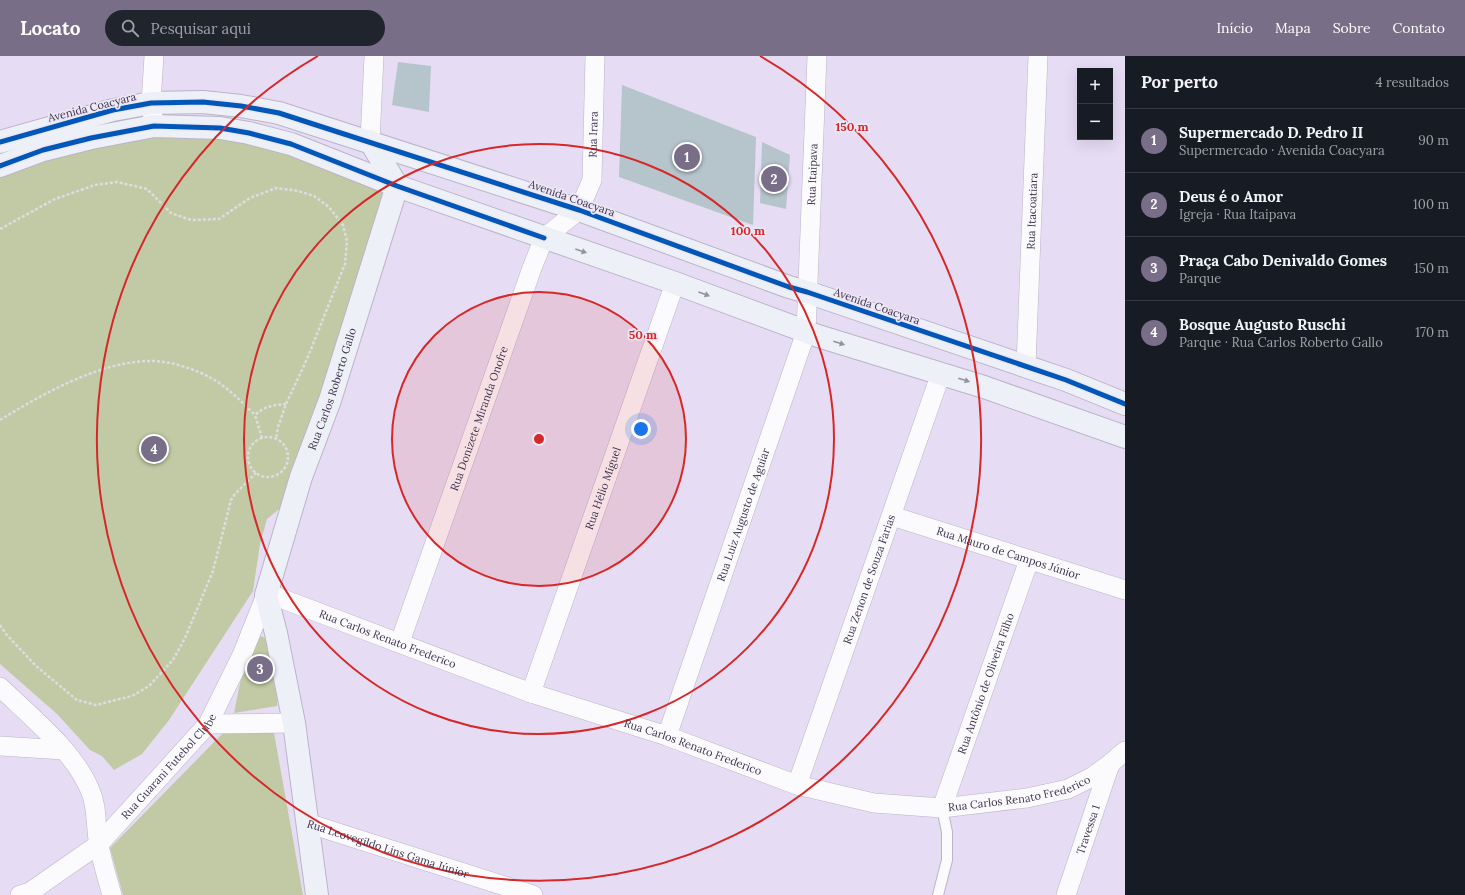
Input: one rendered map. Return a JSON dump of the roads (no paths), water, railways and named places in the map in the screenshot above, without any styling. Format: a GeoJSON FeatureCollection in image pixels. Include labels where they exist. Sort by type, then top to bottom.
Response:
{"type":"FeatureCollection","features":[{"type":"Feature","properties":{"kind":"street"},"geometry":{"type":"LineString","coordinates":[[154,56],[151,103],[154,126]]}},
{"type":"Feature","properties":{"kind":"street"},"geometry":{"type":"LineString","coordinates":[[374,56],[370,141],[397,186]]}},
{"type":"Feature","properties":{"kind":"street","name":"Rua Irara"},"geometry":{"type":"LineString","coordinates":[[579,210],[592,180],[595,56]]}},
{"type":"Feature","properties":{"kind":"street","name":"Rua Itaipava"},"geometry":{"type":"LineString","coordinates":[[807,292],[817,56]]}},
{"type":"Feature","properties":{"kind":"street","name":"Rua Itacoatiara"},"geometry":{"type":"LineString","coordinates":[[1026,366],[1038,56]]}},
{"type":"Feature","properties":{"kind":"street","name":"Avenida Coacyara"},"geometry":{"type":"LineString","coordinates":[[0,142],[113,110],[151,103],[203,102],[249,107],[279,113],[370,141],[579,210],[789,287],[1066,380],[1125,404]]}},
{"type":"Feature","properties":{"kind":"street"},"geometry":{"type":"LineString","coordinates":[[0,166],[43,150],[77,141],[154,126],[220,128],[249,132],[291,144],[397,186],[675,283],[806,332],[984,387],[1125,437]]}},
{"type":"Feature","properties":{"kind":"street","name":"Rua Carlos Roberto Gallo"},"geometry":{"type":"LineString","coordinates":[[266,594],[301,477],[330,400],[397,186]]}},
{"type":"Feature","properties":{"kind":"street","name":"Rua Donizete Miranda Onofre"},"geometry":{"type":"LineString","coordinates":[[400,642],[532,268],[544,238],[579,210]]}},
{"type":"Feature","properties":{"kind":"street","name":"Rua Hélio Miguel"},"geometry":{"type":"LineString","coordinates":[[531,692],[675,283]]}},
{"type":"Feature","properties":{"kind":"street","name":"Rua Luiz Augusto de Aguiar"},"geometry":{"type":"LineString","coordinates":[[668,736],[806,332],[807,292]]}},
{"type":"Feature","properties":{"kind":"street","name":"Rua Zenon de Souza Farias"},"geometry":{"type":"LineString","coordinates":[[797,785],[941,373]]}},
{"type":"Feature","properties":{"kind":"street","name":"Rua Mauro de Campos Júnior"},"geometry":{"type":"LineString","coordinates":[[892,516],[1125,590]]}},
{"type":"Feature","properties":{"kind":"street","name":"Rua Antônio de Oliveira Filho"},"geometry":{"type":"LineString","coordinates":[[942,808],[1029,560]]}},
{"type":"Feature","properties":{"kind":"street","name":"Rua Carlos Renato Frederico"},"geometry":{"type":"LineString","coordinates":[[266,594],[400,642],[531,692],[668,736],[797,785],[874,803],[942,808],[1027,798],[1068,789],[1092,777],[1125,751]]}},
{"type":"Feature","properties":{"kind":"street","name":"Rua Leovegildo Lins Gama Júnior"},"geometry":{"type":"LineString","coordinates":[[266,594],[276,632],[294,723],[307,823],[533,895]]}},
{"type":"Feature","properties":{"kind":"street","name":"Rua Guarani Futebol Clube"},"geometry":{"type":"LineString","coordinates":[[20,895],[30,892],[98,844],[208,724],[242,655],[266,594]]}},
{"type":"Feature","properties":{"kind":"street"},"geometry":{"type":"LineString","coordinates":[[0,687],[64,750],[82,774],[91,791],[96,812],[98,844],[112,895]]}},
{"type":"Feature","properties":{"kind":"street"},"geometry":{"type":"LineString","coordinates":[[208,724],[294,723]]}},
{"type":"Feature","properties":{"kind":"street"},"geometry":{"type":"LineString","coordinates":[[0,746],[64,750]]}},
{"type":"Feature","properties":{"kind":"street","name":"Travessa 1"},"geometry":{"type":"LineString","coordinates":[[1066,895],[1110,764]]}},
{"type":"Feature","properties":{"kind":"street"},"geometry":{"type":"LineString","coordinates":[[307,823],[317,895]]}},
{"type":"Feature","properties":{"kind":"lane"},"geometry":{"type":"LineString","coordinates":[[938,895],[947,860],[947,832],[942,808]]}},
{"type":"Feature","properties":{"kind":"place","name":"Supermercado D. Pedro II"},"geometry":{"type":"Point","coordinates":[687,157]}},
{"type":"Feature","properties":{"kind":"place","name":"Deus é o Amor"},"geometry":{"type":"Point","coordinates":[774,179]}},
{"type":"Feature","properties":{"kind":"place","name":"Bosque Augusto Ruschi"},"geometry":{"type":"Point","coordinates":[154,449]}},
{"type":"Feature","properties":{"kind":"place","name":"Praça Cabo Denivaldo Gomes"},"geometry":{"type":"Point","coordinates":[260,669]}}]}
